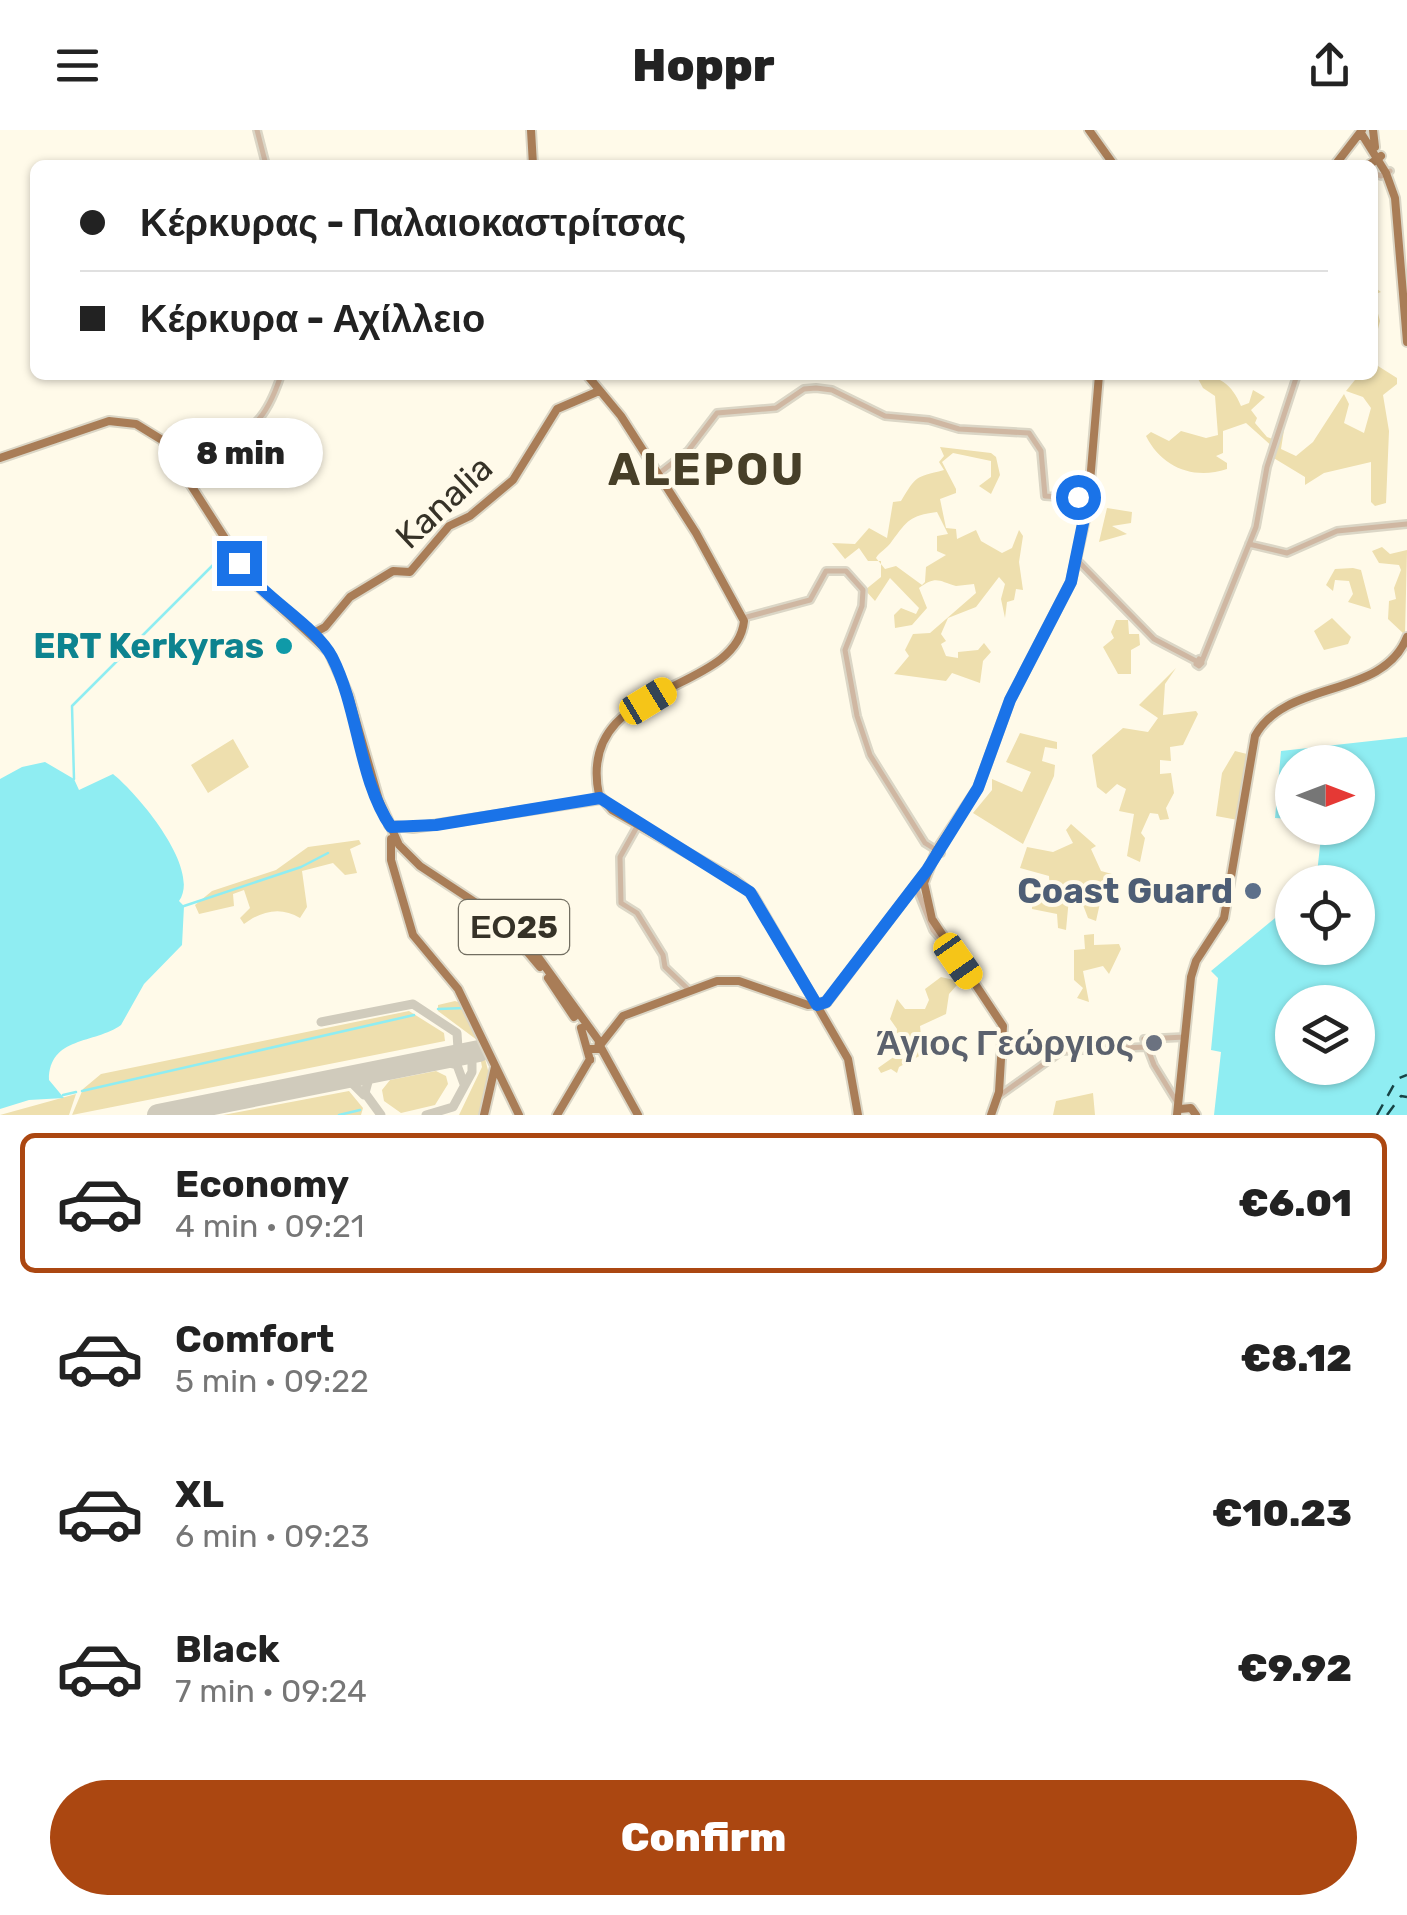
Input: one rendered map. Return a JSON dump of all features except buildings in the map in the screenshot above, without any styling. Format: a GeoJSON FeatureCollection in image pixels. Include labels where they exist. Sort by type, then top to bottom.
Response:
{"type":"FeatureCollection","features":[{"type":"Feature","properties":{"kind":"main road"},"geometry":{"type":"LineString","coordinates":[[531,130],[533,160]]}},
{"type":"Feature","properties":{"kind":"main road"},"geometry":{"type":"LineString","coordinates":[[1089,130],[1110,160]]}},
{"type":"Feature","properties":{"kind":"main road"},"geometry":{"type":"LineString","coordinates":[[1365,132],[1378,160]]}},
{"type":"Feature","properties":{"kind":"main road"},"geometry":{"type":"LineString","coordinates":[[1346,160],[1365,132]]}},
{"type":"Feature","properties":{"kind":"main road"},"geometry":{"type":"LineString","coordinates":[[1346,160],[1365,132]]}},
{"type":"Feature","properties":{"kind":"main road"},"geometry":{"type":"LineString","coordinates":[[1365,132],[1377,160]]}},
{"type":"Feature","properties":{"kind":"main road"},"geometry":{"type":"LineString","coordinates":[[1379,165],[1400,202],[1407,274]]}},
{"type":"Feature","properties":{"kind":"main road"},"geometry":{"type":"LineString","coordinates":[[1379,165],[1397,206],[1407,342]]}},
{"type":"Feature","properties":{"kind":"main road"},"geometry":{"type":"LineString","coordinates":[[590,380],[621,416],[696,533],[743,618],[740,635],[726,652],[610,727],[598,764],[600,798]]}},
{"type":"Feature","properties":{"kind":"main road"},"geometry":{"type":"LineString","coordinates":[[926,901],[929,875],[938,852],[986,785],[1013,704],[1062,613],[1081,565],[1101,380]]}},
{"type":"Feature","properties":{"kind":"main road","name":"Kanalia"},"geometry":{"type":"LineString","coordinates":[[312,634],[325,628],[350,597],[393,571],[408,573],[449,526],[470,516],[513,480],[556,408],[599,392]]}},
{"type":"Feature","properties":{"kind":"main road","name":"ΕΟ25"},"geometry":{"type":"LineString","coordinates":[[0,458],[118,420],[152,432],[178,460],[230,549],[264,594],[327,648],[346,687],[378,800],[409,863],[512,931],[594,1047]]}},
{"type":"Feature","properties":{"kind":"main road"},"geometry":{"type":"LineString","coordinates":[[822,1006],[927,870],[978,788],[1010,700],[1081,565]]}},
{"type":"Feature","properties":{"kind":"main road"},"geometry":{"type":"LineString","coordinates":[[1208,948],[1225,915],[1250,752],[1259,728],[1282,708],[1384,666],[1398,654],[1407,637]]}},
{"type":"Feature","properties":{"kind":"main road"},"geometry":{"type":"LineString","coordinates":[[1196,1115],[1179,1111],[1193,968],[1230,916],[1256,747],[1264,730],[1283,713],[1382,672],[1407,646]]}},
{"type":"Feature","properties":{"kind":"main road"},"geometry":{"type":"LineString","coordinates":[[388,823],[409,828],[600,798],[753,896],[822,1006],[849,1062],[858,1115]]}},
{"type":"Feature","properties":{"kind":"main road","name":"ΕΟ25"},"geometry":{"type":"LineString","coordinates":[[378,800],[395,840],[420,866],[522,934],[636,1115]]}},
{"type":"Feature","properties":{"kind":"main road"},"geometry":{"type":"LineString","coordinates":[[409,828],[395,840],[395,870],[413,935],[457,986],[494,1067],[494,1082],[484,1115]]}},
{"type":"Feature","properties":{"kind":"main road"},"geometry":{"type":"LineString","coordinates":[[395,870],[398,859],[409,863]]}},
{"type":"Feature","properties":{"kind":"main road"},"geometry":{"type":"LineString","coordinates":[[927,870],[926,901],[952,952],[1002,1021],[1005,1086],[991,1115]]}},
{"type":"Feature","properties":{"kind":"main road"},"geometry":{"type":"LineString","coordinates":[[557,1115],[594,1047],[623,1016],[688,990],[730,980],[822,1006]]}},
{"type":"Feature","properties":{"kind":"main road"},"geometry":{"type":"LineString","coordinates":[[483,1040],[494,1082],[519,1115]]}},
{"type":"Feature","properties":{"kind":"street"},"geometry":{"type":"LineString","coordinates":[[257,130],[265,160]]}},
{"type":"Feature","properties":{"kind":"street"},"geometry":{"type":"LineString","coordinates":[[178,460],[253,427],[269,408],[279,380]]}},
{"type":"Feature","properties":{"kind":"street"},"geometry":{"type":"LineString","coordinates":[[1081,565],[1153,638],[1199,661],[1249,544],[1295,380]]}},
{"type":"Feature","properties":{"kind":"street"},"geometry":{"type":"LineString","coordinates":[[656,476],[688,452],[716,413],[776,408],[804,389],[816,388],[831,390],[887,416],[928,420],[960,429],[1029,433],[1040,451],[1045,496],[1090,501]]}},
{"type":"Feature","properties":{"kind":"street"},"geometry":{"type":"LineString","coordinates":[[1249,544],[1287,553],[1341,530],[1407,524]]}},
{"type":"Feature","properties":{"kind":"street"},"geometry":{"type":"LineString","coordinates":[[743,618],[810,600],[824,571],[846,571],[857,581],[863,590],[863,603],[845,650],[858,722],[873,760],[923,839],[938,852]]}},
{"type":"Feature","properties":{"kind":"street"},"geometry":{"type":"LineString","coordinates":[[638,824],[620,857],[621,903],[636,914],[663,955],[664,967],[688,990]]}},
{"type":"Feature","properties":{"kind":"street"},"geometry":{"type":"LineString","coordinates":[[915,886],[932,930],[952,952]]}},
{"type":"Feature","properties":{"kind":"street"},"geometry":{"type":"LineString","coordinates":[[1005,1086],[1062,1052],[1186,1037]]}},
{"type":"Feature","properties":{"kind":"street"},"geometry":{"type":"LineString","coordinates":[[1145,1043],[1179,1111]]}},
{"type":"Feature","properties":{"kind":"shaded area"},"geometry":{"type":"Polygon","coordinates":[[[1378,366],[1397,378],[1397,384],[1383,395],[1389,431],[1386,503],[1375,506],[1371,502],[1371,462],[1324,473],[1305,485],[1305,477],[1272,457],[1275,449],[1246,423],[1223,431],[1223,453],[1216,456],[1227,463],[1227,469],[1215,472],[1180,469],[1161,456],[1146,436],[1151,432],[1169,441],[1181,431],[1206,438],[1218,435],[1215,396],[1199,380],[1219,380],[1233,392],[1241,406],[1249,403],[1253,390],[1265,397],[1251,410],[1257,418],[1255,423],[1267,437],[1279,441],[1284,430],[1281,449],[1296,456],[1313,442],[1344,394],[1349,404],[1344,423],[1364,433],[1371,408],[1363,397],[1346,391],[1355,380],[1378,380],[1378,366]]]}},
{"type":"Feature","properties":{"kind":"shaded area"},"geometry":{"type":"Polygon","coordinates":[[[940,447],[991,453],[996,457],[1000,475],[991,494],[979,486],[991,477],[991,461],[953,453],[942,462],[956,489],[956,493],[940,499],[946,528],[956,529],[957,539],[976,530],[981,541],[1002,553],[1012,548],[1019,530],[1023,536],[1019,562],[1023,590],[1016,589],[1014,600],[1007,602],[1005,618],[1001,599],[1005,584],[999,577],[976,607],[948,618],[941,634],[946,641],[941,644],[946,656],[958,658],[958,652],[978,650],[984,643],[991,652],[983,661],[980,683],[952,673],[946,681],[894,674],[909,656],[905,650],[913,634],[930,633],[976,593],[974,584],[956,586],[938,580],[925,584],[919,588],[927,608],[912,625],[895,628],[894,615],[901,608],[916,614],[919,608],[890,578],[875,601],[865,590],[881,577],[881,564],[885,569],[896,566],[922,585],[925,582],[926,567],[946,555],[937,551],[937,536],[948,534],[937,512],[910,520],[876,558],[878,561],[868,561],[859,548],[845,559],[832,543],[855,544],[869,528],[887,538],[893,502],[901,501],[917,479],[944,470],[939,462],[944,456],[940,447]]]}},
{"type":"Feature","properties":{"kind":"shaded area"},"geometry":{"type":"Polygon","coordinates":[[[1107,508],[1132,512],[1131,523],[1112,526],[1127,534],[1099,542],[1107,508]]]}},
{"type":"Feature","properties":{"kind":"shaded area"},"geometry":{"type":"Polygon","coordinates":[[[1382,547],[1390,554],[1407,550],[1405,635],[1388,619],[1389,601],[1396,599],[1394,588],[1401,570],[1399,565],[1379,563],[1372,551],[1382,547]]]}},
{"type":"Feature","properties":{"kind":"shaded area"},"geometry":{"type":"Polygon","coordinates":[[[1335,569],[1361,570],[1371,609],[1348,602],[1353,594],[1349,581],[1335,580],[1333,591],[1326,585],[1335,569]]]}},
{"type":"Feature","properties":{"kind":"shaded area"},"geometry":{"type":"Polygon","coordinates":[[[1332,618],[1351,637],[1348,644],[1324,650],[1314,631],[1332,618]]]}},
{"type":"Feature","properties":{"kind":"shaded area"},"geometry":{"type":"Polygon","coordinates":[[[1116,620],[1128,620],[1129,634],[1139,634],[1140,645],[1131,650],[1131,674],[1118,674],[1103,647],[1114,638],[1111,632],[1116,620]]]}},
{"type":"Feature","properties":{"kind":"shaded area"},"geometry":{"type":"Polygon","coordinates":[[[1176,668],[1165,684],[1163,715],[1196,711],[1198,714],[1183,745],[1170,747],[1171,761],[1160,760],[1160,774],[1171,773],[1174,793],[1166,808],[1169,819],[1160,820],[1158,814],[1150,813],[1141,833],[1145,838],[1140,862],[1127,856],[1134,814],[1119,811],[1126,789],[1117,784],[1106,794],[1097,787],[1092,755],[1123,728],[1148,732],[1158,718],[1139,705],[1176,668]]]}},
{"type":"Feature","properties":{"kind":"shaded area"},"geometry":{"type":"Polygon","coordinates":[[[1020,733],[1057,742],[1057,749],[1045,747],[1042,761],[1055,765],[1054,776],[1023,844],[973,813],[992,790],[992,779],[1022,792],[1031,772],[1006,762],[1020,733]]]}},
{"type":"Feature","properties":{"kind":"shaded area"},"geometry":{"type":"Polygon","coordinates":[[[233,739],[249,767],[208,793],[191,765],[233,739]]]}},
{"type":"Feature","properties":{"kind":"shaded area"},"geometry":{"type":"Polygon","coordinates":[[[1235,751],[1247,754],[1238,820],[1216,816],[1222,773],[1235,751]]]}},
{"type":"Feature","properties":{"kind":"shaded area"},"geometry":{"type":"Polygon","coordinates":[[[1071,824],[1096,846],[1091,849],[1101,871],[1112,874],[1113,880],[1102,894],[1096,921],[1088,918],[1080,897],[1069,898],[1066,930],[1058,928],[1057,914],[1032,909],[1032,896],[1050,895],[1049,876],[1020,868],[1027,847],[1053,852],[1073,843],[1066,830],[1071,824]]]}},
{"type":"Feature","properties":{"kind":"shaded area"},"geometry":{"type":"Polygon","coordinates":[[[359,840],[361,844],[350,849],[357,873],[345,875],[333,863],[302,871],[307,907],[300,918],[286,912],[271,912],[244,924],[240,918],[250,908],[244,890],[233,894],[234,906],[199,914],[195,905],[212,891],[276,870],[308,847],[359,840]]]}},
{"type":"Feature","properties":{"kind":"shaded area"},"geometry":{"type":"Polygon","coordinates":[[[1094,934],[1094,945],[1119,944],[1121,949],[1109,974],[1103,966],[1083,971],[1089,1002],[1077,998],[1083,988],[1074,980],[1074,950],[1085,949],[1084,935],[1094,934]]]}},
{"type":"Feature","properties":{"kind":"shaded area"},"geometry":{"type":"Polygon","coordinates":[[[941,977],[954,980],[957,985],[949,994],[946,1014],[920,1026],[923,1054],[899,1067],[897,1073],[891,1069],[881,1073],[878,1068],[895,1056],[897,1029],[890,1019],[897,999],[905,1009],[925,1009],[929,1000],[925,989],[941,977]]]}},
{"type":"Feature","properties":{"kind":"shaded area"},"geometry":{"type":"Polygon","coordinates":[[[455,1001],[466,1005],[489,1074],[482,1115],[459,1115],[482,1067],[477,1040],[438,1011],[438,1005],[455,1001]]]}},
{"type":"Feature","properties":{"kind":"shaded area"},"geometry":{"type":"Polygon","coordinates":[[[409,1011],[444,1033],[445,1041],[72,1115],[83,1089],[101,1074],[409,1011]]]}},
{"type":"Feature","properties":{"kind":"shaded area"},"geometry":{"type":"Polygon","coordinates":[[[436,1071],[446,1076],[448,1084],[435,1105],[401,1113],[384,1101],[382,1090],[390,1080],[436,1071]]]}},
{"type":"Feature","properties":{"kind":"shaded area"},"geometry":{"type":"Polygon","coordinates":[[[349,1091],[363,1108],[361,1115],[223,1115],[349,1091]]]}},
{"type":"Feature","properties":{"kind":"shaded area"},"geometry":{"type":"Polygon","coordinates":[[[1093,1093],[1095,1115],[1053,1115],[1056,1101],[1093,1093]]]}},
{"type":"Feature","properties":{"kind":"shaded area"},"geometry":{"type":"Polygon","coordinates":[[[76,1094],[69,1115],[0,1115],[76,1094]]]}},
{"type":"Feature","properties":{"kind":"water"},"geometry":{"type":"Polygon","coordinates":[[[1407,737],[1407,1115],[1214,1115],[1221,1052],[1211,1050],[1218,978],[1211,971],[1275,918],[1275,965],[1375,965],[1375,865],[1318,865],[1320,845],[1375,845],[1375,745],[1335,745],[1407,737]]]}},
{"type":"Feature","properties":{"kind":"water"},"geometry":{"type":"Polygon","coordinates":[[[45,762],[74,779],[79,790],[113,774],[150,814],[182,870],[182,945],[144,984],[121,1025],[75,1043],[57,1056],[49,1080],[64,1098],[29,1100],[0,1109],[0,779],[22,767],[45,762]]]}},
{"type":"Feature","properties":{"kind":"waterway"},"geometry":{"type":"LineString","coordinates":[[74,779],[72,706],[227,551]]}},
{"type":"Feature","properties":{"kind":"waterway"},"geometry":{"type":"LineString","coordinates":[[184,906],[301,867],[328,853]]}},
{"type":"Feature","properties":{"kind":"waterway"},"geometry":{"type":"LineString","coordinates":[[438,1009],[465,1008]]}},
{"type":"Feature","properties":{"kind":"waterway"},"geometry":{"type":"LineString","coordinates":[[82,1091],[414,1015]]}},
{"type":"Feature","properties":{"kind":"waterway"},"geometry":{"type":"LineString","coordinates":[[63,1095],[76,1092]]}},
{"type":"Feature","properties":{"kind":"waterway"},"geometry":{"type":"LineString","coordinates":[[339,1115],[360,1110]]}},
{"type":"Feature","properties":{"kind":"ferry route"},"geometry":{"type":"LineString","coordinates":[[1377,1115],[1397,1079],[1407,1075]]}},
{"type":"Feature","properties":{"kind":"ferry route"},"geometry":{"type":"LineString","coordinates":[[1387,1115],[1401,1096],[1407,1097]]}},
{"type":"Feature","properties":{"kind":"taxiway"},"geometry":{"type":"LineString","coordinates":[[321,1022],[413,1004],[457,1033],[458,1049],[445,1058]]}},
{"type":"Feature","properties":{"kind":"taxiway"},"geometry":{"type":"LineString","coordinates":[[437,1060],[457,1065],[464,1084]]}},
{"type":"Feature","properties":{"kind":"taxiway"},"geometry":{"type":"LineString","coordinates":[[426,1115],[453,1107],[472,1072],[472,1063]]}},
{"type":"Feature","properties":{"kind":"taxiway"},"geometry":{"type":"LineString","coordinates":[[380,1071],[369,1078],[365,1093],[381,1115]]}},
{"type":"Feature","properties":{"kind":"taxiway"},"geometry":{"type":"LineString","coordinates":[[339,1079],[352,1083],[364,1095]]}},
{"type":"Feature","properties":{"kind":"runway"},"geometry":{"type":"LineString","coordinates":[[158,1115],[479,1051]]}},
{"type":"Feature","properties":{"kind":"place","name":"ERT Kerkyras"},"geometry":{"type":"Point","coordinates":[284,646]}},
{"type":"Feature","properties":{"kind":"place","name":"Coast Guard"},"geometry":{"type":"Point","coordinates":[1253,891]}},
{"type":"Feature","properties":{"kind":"place","name":"Άγιος Γεώργιος"},"geometry":{"type":"Point","coordinates":[1154,1043]}},
{"type":"Feature","properties":{"kind":"district","name":"ALEPOU"},"geometry":{"type":"Point","coordinates":[707,469]}},
{"type":"Feature","properties":{"kind":"route"},"geometry":{"type":"LineString","coordinates":[[239,563],[264,594],[319,639],[329,652],[346,687],[378,800],[391,827],[436,825],[600,798],[616,812],[750,892],[817,1005],[826,1002],[927,870],[978,788],[1010,700],[1071,582],[1088,499],[1078,497]]}}]}
